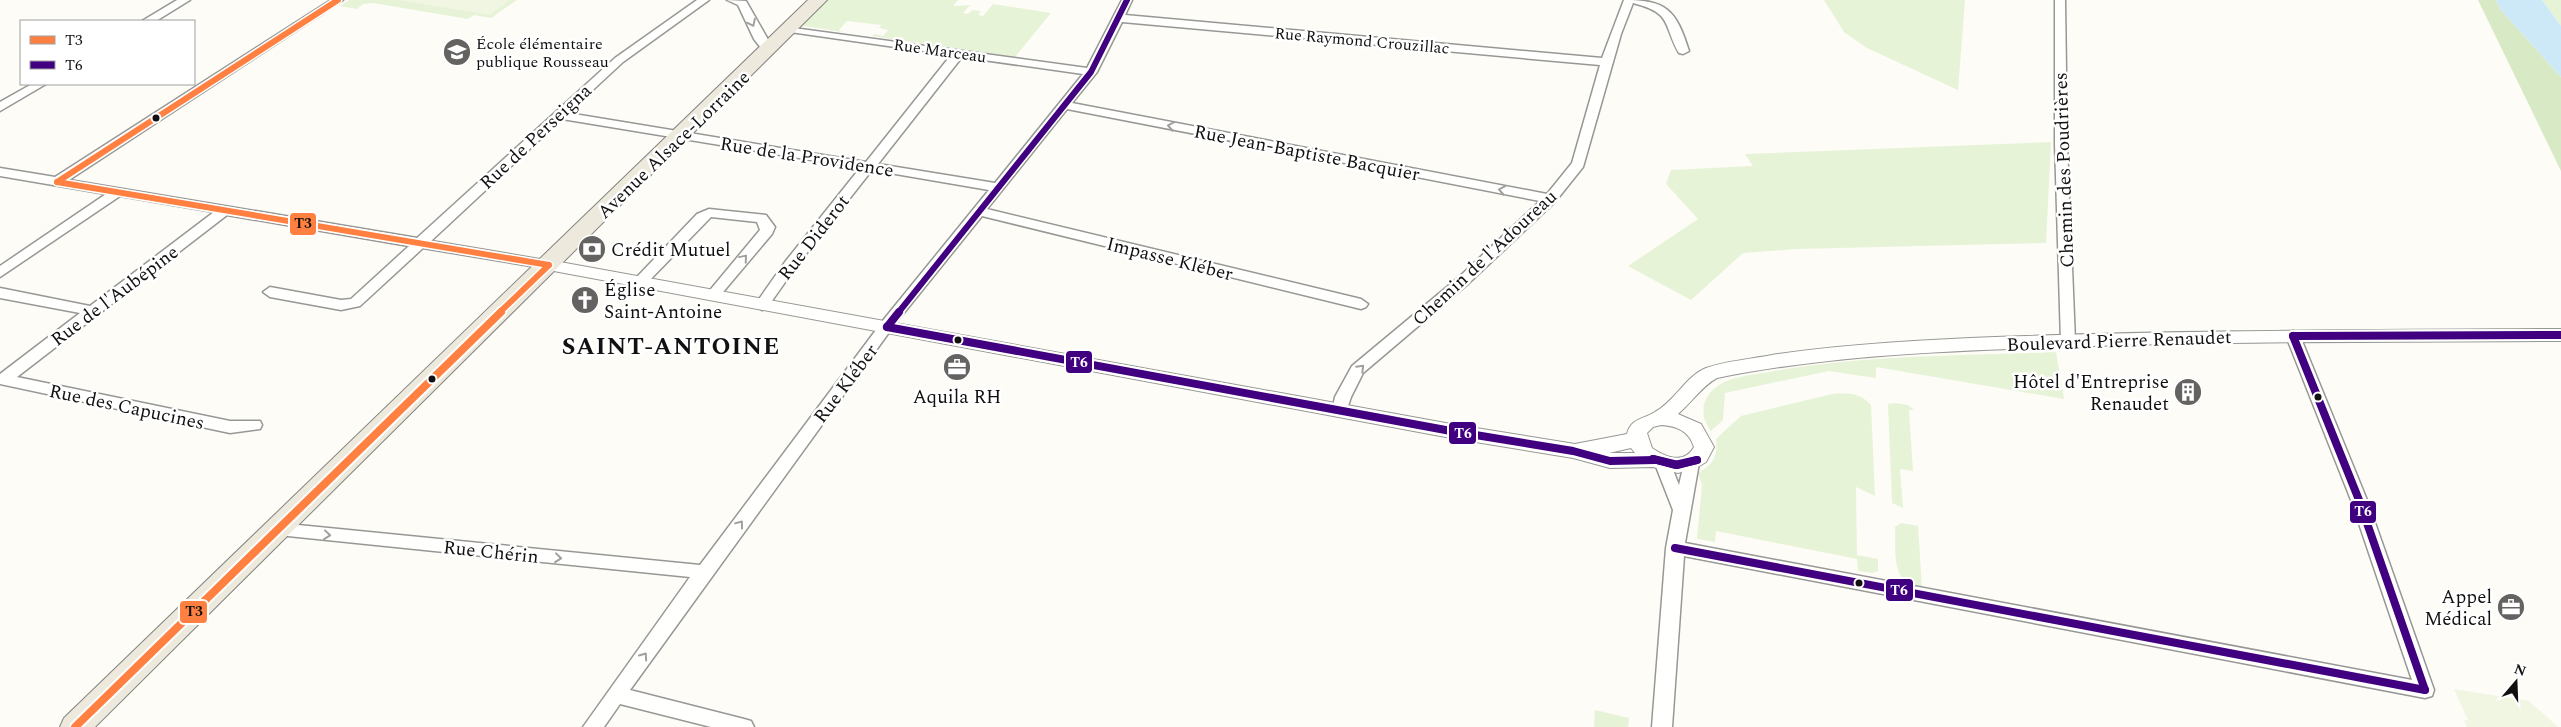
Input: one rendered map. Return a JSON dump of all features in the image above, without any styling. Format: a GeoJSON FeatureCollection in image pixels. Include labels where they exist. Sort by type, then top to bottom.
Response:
{"type":"FeatureCollection","features":[{"type":"Feature","properties":{"kind":"main road","name":"Avenue Alsace-Lorraine"},"geometry":{"type":"LineString","coordinates":[[75,727],[818,0]]}},
{"type":"Feature","properties":{"kind":"street"},"geometry":{"type":"LineString","coordinates":[[150,20],[185,0]]}},
{"type":"Feature","properties":{"kind":"street"},"geometry":{"type":"LineString","coordinates":[[57,182],[338,0]]}},
{"type":"Feature","properties":{"kind":"street","name":"Rue de Perseigna"},"geometry":{"type":"LineString","coordinates":[[270,292],[341,305],[355,302],[420,244],[557,115],[634,48],[704,0]]}},
{"type":"Feature","properties":{"kind":"street"},"geometry":{"type":"LineString","coordinates":[[732,0],[742,3],[760,39],[768,50]]}},
{"type":"Feature","properties":{"kind":"street","name":"Rue Kléber"},"geometry":{"type":"LineString","coordinates":[[593,727],[704,572],[887,327],[997,187],[1091,72],[1116,18],[1127,0]]}},
{"type":"Feature","properties":{"kind":"street","name":"Chemin de l'Adoureau"},"geometry":{"type":"LineString","coordinates":[[1340,411],[1343,397],[1356,370],[1464,280],[1550,199],[1578,164],[1615,34],[1630,0]]}},
{"type":"Feature","properties":{"kind":"street"},"geometry":{"type":"LineString","coordinates":[[1636,0],[1656,6],[1672,18],[1683,51]]}},
{"type":"Feature","properties":{"kind":"street","name":"Chemin des Poudrières"},"geometry":{"type":"LineString","coordinates":[[2060,0],[2061,144],[2068,341]]}},
{"type":"Feature","properties":{"kind":"street","name":"Rue Raymond Crouzillac"},"geometry":{"type":"LineString","coordinates":[[1116,18],[1607,62]]}},
{"type":"Feature","properties":{"kind":"street","name":"Rue Marceau"},"geometry":{"type":"LineString","coordinates":[[790,29],[1091,72]]}},
{"type":"Feature","properties":{"kind":"street","name":"Rue Diderot"},"geometry":{"type":"LineString","coordinates":[[762,304],[790,265],[959,53]]}},
{"type":"Feature","properties":{"kind":"street"},"geometry":{"type":"LineString","coordinates":[[0,107],[38,85]]}},
{"type":"Feature","properties":{"kind":"street","name":"Rue Jean-Baptiste Bacquier"},"geometry":{"type":"LineString","coordinates":[[1063,105],[1550,199]]}},
{"type":"Feature","properties":{"kind":"street","name":"Rue de la Providence"},"geometry":{"type":"LineString","coordinates":[[557,115],[997,187]]}},
{"type":"Feature","properties":{"kind":"street"},"geometry":{"type":"LineString","coordinates":[[0,172],[549,265],[1340,411],[1573,451],[1610,461],[1659,462]]}},
{"type":"Feature","properties":{"kind":"street"},"geometry":{"type":"LineString","coordinates":[[0,273],[117,192]]}},
{"type":"Feature","properties":{"kind":"street","name":"Rue de l'Aubépine"},"geometry":{"type":"LineString","coordinates":[[2,379],[225,210]]}},
{"type":"Feature","properties":{"kind":"street","name":"Impasse Kléber"},"geometry":{"type":"LineString","coordinates":[[979,211],[1361,304]]}},
{"type":"Feature","properties":{"kind":"street"},"geometry":{"type":"LineString","coordinates":[[640,282],[702,217],[709,213],[761,218],[768,227],[767,231],[713,295]]}},
{"type":"Feature","properties":{"kind":"street"},"geometry":{"type":"LineString","coordinates":[[0,293],[92,311]]}},
{"type":"Feature","properties":{"kind":"street","name":"Boulevard Pierre Renaudet"},"geometry":{"type":"LineString","coordinates":[[1661,418],[1688,395],[1700,379],[1712,372],[1816,353],[2068,341],[2293,336],[2561,335]]}},
{"type":"Feature","properties":{"kind":"street"},"geometry":{"type":"LineString","coordinates":[[1675,548],[2425,690],[2359,500],[2293,336]]}},
{"type":"Feature","properties":{"kind":"street","name":"Rue des Capucines"},"geometry":{"type":"LineString","coordinates":[[2,379],[222,426],[254,425]]}},
{"type":"Feature","properties":{"kind":"street"},"geometry":{"type":"LineString","coordinates":[[1688,395],[1691,413],[1704,447],[1702,454],[1691,463],[1673,466],[1659,462],[1645,454],[1636,439],[1637,432],[1646,422],[1661,418],[1682,422],[1699,434]]}},
{"type":"Feature","properties":{"kind":"street"},"geometry":{"type":"LineString","coordinates":[[1573,451],[1616,445],[1636,439]]}},
{"type":"Feature","properties":{"kind":"street"},"geometry":{"type":"LineString","coordinates":[[1659,462],[1680,508]]}},
{"type":"Feature","properties":{"kind":"street"},"geometry":{"type":"LineString","coordinates":[[1662,727],[1675,548],[1680,508],[1690,481],[1691,463]]}},
{"type":"Feature","properties":{"kind":"street","name":"Rue Chérin"},"geometry":{"type":"LineString","coordinates":[[278,530],[704,572]]}},
{"type":"Feature","properties":{"kind":"street"},"geometry":{"type":"LineString","coordinates":[[616,696],[744,727]]}},
{"type":"Feature","properties":{"kind":"green space"},"geometry":{"type":"Polygon","coordinates":[[[349,0],[517,0],[491,18],[474,15],[468,19],[373,3],[363,4],[357,9],[340,6],[349,0]]]}},
{"type":"Feature","properties":{"kind":"green space"},"geometry":{"type":"Polygon","coordinates":[[[398,0],[510,0],[490,15],[398,0]]]}},
{"type":"Feature","properties":{"kind":"green space"},"geometry":{"type":"Polygon","coordinates":[[[828,0],[958,0],[953,6],[970,5],[963,13],[968,14],[972,10],[981,11],[978,15],[983,16],[993,4],[1051,13],[1015,57],[872,36],[874,34],[883,36],[888,30],[879,28],[881,25],[847,21],[839,30],[843,32],[804,26],[828,0]]]}},
{"type":"Feature","properties":{"kind":"green space"},"geometry":{"type":"Polygon","coordinates":[[[1824,0],[1965,0],[1958,90],[1867,48],[1844,32],[1824,0]]]}},
{"type":"Feature","properties":{"kind":"green space"},"geometry":{"type":"Polygon","coordinates":[[[2478,0],[2496,0],[2501,10],[2561,77],[2561,171],[2478,0]]]}},
{"type":"Feature","properties":{"kind":"green space"},"geometry":{"type":"Polygon","coordinates":[[[2542,0],[2561,0],[2561,26],[2542,0]]]}},
{"type":"Feature","properties":{"kind":"green space"},"geometry":{"type":"Polygon","coordinates":[[[2051,142],[2046,243],[1797,249],[1743,253],[1691,300],[1628,266],[1698,219],[1666,184],[1671,170],[1753,166],[1745,154],[2051,142]]]}},
{"type":"Feature","properties":{"kind":"green space"},"geometry":{"type":"Polygon","coordinates":[[[2056,352],[2064,399],[1876,367],[1876,378],[1829,371],[1725,393],[1723,420],[1711,431],[1703,413],[1705,401],[1712,390],[1729,380],[1749,375],[1804,366],[1876,359],[2056,352]]]}},
{"type":"Feature","properties":{"kind":"green space"},"geometry":{"type":"Polygon","coordinates":[[[1832,394],[1853,394],[1863,398],[1871,405],[1875,496],[1856,487],[1857,555],[1878,559],[1878,571],[1873,573],[1858,571],[1857,559],[1716,531],[1715,542],[1697,539],[1702,485],[1698,473],[1713,460],[1718,437],[1741,416],[1832,394]]]}},
{"type":"Feature","properties":{"kind":"green space"},"geometry":{"type":"Polygon","coordinates":[[[1888,404],[1908,405],[1914,410],[1909,410],[1913,471],[1900,469],[1903,508],[1892,503],[1888,404]]]}},
{"type":"Feature","properties":{"kind":"green space"},"geometry":{"type":"Polygon","coordinates":[[[1901,523],[1918,526],[1922,587],[1904,581],[1897,566],[1895,527],[1901,523]]]}},
{"type":"Feature","properties":{"kind":"green space"},"geometry":{"type":"Polygon","coordinates":[[[2454,689],[2529,701],[2558,727],[2467,727],[2464,720],[2468,720],[2454,689]]]}},
{"type":"Feature","properties":{"kind":"green space"},"geometry":{"type":"Polygon","coordinates":[[[1595,710],[1629,718],[1628,727],[1594,727],[1595,710]]]}},
{"type":"Feature","properties":{"kind":"water"},"geometry":{"type":"Polygon","coordinates":[[[2496,0],[2542,0],[2561,26],[2561,77],[2501,10],[2496,0]]]}},
{"type":"Feature","properties":{"kind":"transit line","name":"T3"},"geometry":{"type":"LineString","coordinates":[[57,182],[338,0]]}},
{"type":"Feature","properties":{"kind":"transit line","name":"T6"},"geometry":{"type":"LineString","coordinates":[[887,327],[1091,72],[1127,0]]}},
{"type":"Feature","properties":{"kind":"transit line","name":"T3"},"geometry":{"type":"LineString","coordinates":[[57,182],[549,265]]}},
{"type":"Feature","properties":{"kind":"transit line","name":"T3"},"geometry":{"type":"LineString","coordinates":[[75,727],[549,265]]}},
{"type":"Feature","properties":{"kind":"transit line","name":"T6"},"geometry":{"type":"LineString","coordinates":[[887,327],[1451,431],[1573,451],[1610,461],[1655,460]]}},
{"type":"Feature","properties":{"kind":"transit line","name":"T6"},"geometry":{"type":"LineString","coordinates":[[2293,336],[2561,335]]}},
{"type":"Feature","properties":{"kind":"transit line","name":"T6"},"geometry":{"type":"LineString","coordinates":[[2293,336],[2359,500],[2425,690]]}},
{"type":"Feature","properties":{"kind":"transit line","name":"T6"},"geometry":{"type":"LineString","coordinates":[[1653,459],[1678,465],[1697,460]]}},
{"type":"Feature","properties":{"kind":"transit line","name":"T6"},"geometry":{"type":"LineString","coordinates":[[1653,459],[1675,465],[1692,463],[1697,460]]}},
{"type":"Feature","properties":{"kind":"transit line","name":"T6"},"geometry":{"type":"LineString","coordinates":[[1675,548],[2425,690]]}},
{"type":"Feature","properties":{"kind":"place","name":"École élémentaire publique Rousseau"},"geometry":{"type":"Point","coordinates":[457,52]}},
{"type":"Feature","properties":{"kind":"place","name":"Crédit Mutuel"},"geometry":{"type":"Point","coordinates":[592,249]}},
{"type":"Feature","properties":{"kind":"place","name":"Église Saint-Antoine"},"geometry":{"type":"Point","coordinates":[585,300]}},
{"type":"Feature","properties":{"kind":"place","name":"Aquila RH"},"geometry":{"type":"Point","coordinates":[957,367]}},
{"type":"Feature","properties":{"kind":"place","name":"Hôtel d'Entreprise Renaudet"},"geometry":{"type":"Point","coordinates":[2188,392]}},
{"type":"Feature","properties":{"kind":"place","name":"Appel Médical"},"geometry":{"type":"Point","coordinates":[2511,607]}},
{"type":"Feature","properties":{"kind":"district","name":"SAINT-ANTOINE"},"geometry":{"type":"Point","coordinates":[671,346]}}]}
